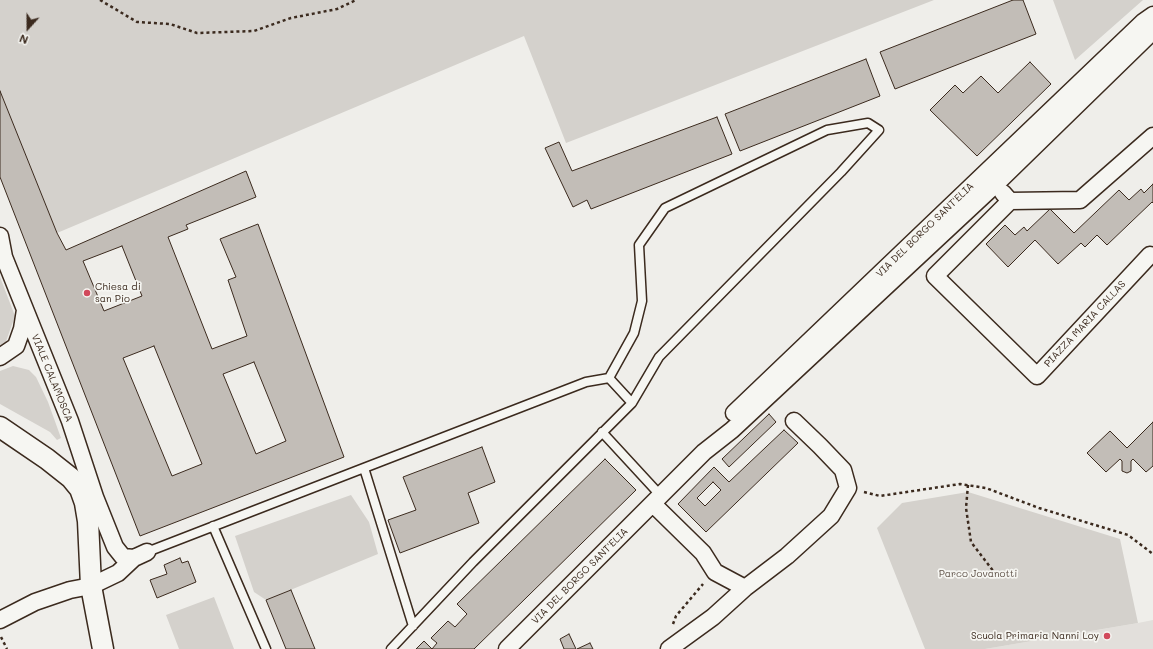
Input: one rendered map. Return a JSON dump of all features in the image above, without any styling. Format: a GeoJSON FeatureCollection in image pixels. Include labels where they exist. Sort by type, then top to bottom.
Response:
{"type":"FeatureCollection","features":[{"type":"Feature","properties":{"kind":"street","name":"VIA DEL BORGO SANT'ELIA"},"geometry":{"type":"LineString","coordinates":[[704,452],[724,423],[984,173],[1143,22],[1153,15]]}},
{"type":"Feature","properties":{"kind":"street","name":"VIA DEL BORGO SANT'ELIA"},"geometry":{"type":"LineString","coordinates":[[507,649],[704,452],[732,430],[996,184],[1153,31]]}},
{"type":"Feature","properties":{"kind":"street"},"geometry":{"type":"LineString","coordinates":[[934,276],[1010,201],[1080,200],[1153,136]]}},
{"type":"Feature","properties":{"kind":"street"},"geometry":{"type":"LineString","coordinates":[[984,173],[996,184],[1010,201]]}},
{"type":"Feature","properties":{"kind":"street","name":"VIALE CALAMOSCA"},"geometry":{"type":"LineString","coordinates":[[0,236],[4,257],[70,421],[95,497],[115,547],[123,556],[140,555]]}},
{"type":"Feature","properties":{"kind":"street","name":"PIAZZA MARIA CALLAS"},"geometry":{"type":"LineString","coordinates":[[917,258],[1037,376],[1150,255]]}},
{"type":"Feature","properties":{"kind":"street"},"geometry":{"type":"LineString","coordinates":[[0,357],[16,346],[22,329],[25,310]]}},
{"type":"Feature","properties":{"kind":"street"},"geometry":{"type":"LineString","coordinates":[[669,649],[714,617],[745,588],[787,556],[831,516],[848,488],[843,470],[794,421]]}},
{"type":"Feature","properties":{"kind":"street"},"geometry":{"type":"LineString","coordinates":[[0,427],[47,459],[71,478],[80,489],[85,502],[88,521],[91,586],[103,649]]}},
{"type":"Feature","properties":{"kind":"street"},"geometry":{"type":"LineString","coordinates":[[88,521],[95,497]]}},
{"type":"Feature","properties":{"kind":"street"},"geometry":{"type":"LineString","coordinates":[[657,500],[703,553],[715,572],[745,588]]}},
{"type":"Feature","properties":{"kind":"street"},"geometry":{"type":"LineString","coordinates":[[0,620],[35,602],[70,590],[91,586],[118,572],[140,555]]}},
{"type":"Feature","properties":{"kind":"lane"},"geometry":{"type":"LineString","coordinates":[[391,649],[473,562],[632,402],[659,357],[841,172],[879,130],[868,123],[827,130],[665,208],[639,245],[642,301],[634,333],[609,378]]}},
{"type":"Feature","properties":{"kind":"lane"},"geometry":{"type":"LineString","coordinates":[[609,378],[632,402]]}},
{"type":"Feature","properties":{"kind":"lane"},"geometry":{"type":"LineString","coordinates":[[140,555],[586,382],[609,378]]}},
{"type":"Feature","properties":{"kind":"lane"},"geometry":{"type":"LineString","coordinates":[[602,432],[657,500]]}},
{"type":"Feature","properties":{"kind":"lane"},"geometry":{"type":"LineString","coordinates":[[364,468],[413,626]]}},
{"type":"Feature","properties":{"kind":"lane"},"geometry":{"type":"LineString","coordinates":[[213,526],[266,649]]}},
{"type":"Feature","properties":{"kind":"path"},"geometry":{"type":"LineString","coordinates":[[100,0],[137,22],[170,24],[197,33],[254,31],[291,18],[337,9],[356,0]]}},
{"type":"Feature","properties":{"kind":"path"},"geometry":{"type":"LineString","coordinates":[[848,488],[880,496],[960,484],[986,488],[1039,508],[1128,535],[1153,554]]}},
{"type":"Feature","properties":{"kind":"path"},"geometry":{"type":"LineString","coordinates":[[968,485],[966,508],[971,542],[994,572]]}},
{"type":"Feature","properties":{"kind":"path"},"geometry":{"type":"LineString","coordinates":[[670,630],[676,616],[715,572]]}},
{"type":"Feature","properties":{"kind":"path"},"geometry":{"type":"LineString","coordinates":[[0,633],[7,649]]}},
{"type":"Feature","properties":{"kind":"shaded area","name":"Scuola Primaria Nanni Loy"},"geometry":{"type":"Polygon","coordinates":[[[1153,620],[1153,649],[985,649],[1138,623],[1153,620]]]}},
{"type":"Feature","properties":{"kind":"green space"},"geometry":{"type":"Polygon","coordinates":[[[0,0],[934,0],[566,143],[524,36],[57,233],[0,91],[0,0]]]}},
{"type":"Feature","properties":{"kind":"green space"},"geometry":{"type":"Polygon","coordinates":[[[1053,0],[1143,0],[1075,60],[1053,0]]]}},
{"type":"Feature","properties":{"kind":"green space"},"geometry":{"type":"Polygon","coordinates":[[[0,277],[15,316],[4,347],[0,349],[0,277]]]}},
{"type":"Feature","properties":{"kind":"green space"},"geometry":{"type":"Polygon","coordinates":[[[13,366],[29,370],[36,377],[48,402],[61,438],[57,440],[50,432],[0,404],[0,371],[13,366]]]}},
{"type":"Feature","properties":{"kind":"green space","name":"Parco Jovanotti"},"geometry":{"type":"Polygon","coordinates":[[[968,492],[1120,539],[1138,623],[985,649],[925,649],[877,528],[902,503],[968,492]]]}},
{"type":"Feature","properties":{"kind":"green space"},"geometry":{"type":"Polygon","coordinates":[[[351,495],[369,522],[378,554],[266,600],[254,592],[235,536],[351,495]]]}},
{"type":"Feature","properties":{"kind":"green space"},"geometry":{"type":"Polygon","coordinates":[[[214,597],[234,649],[179,649],[166,615],[214,597]]]}},
{"type":"Feature","properties":{"kind":"building"},"geometry":{"type":"Polygon","coordinates":[[[1013,0],[1023,0],[1036,34],[895,89],[880,52],[1013,0]]]}},
{"type":"Feature","properties":{"kind":"building"},"geometry":{"type":"Polygon","coordinates":[[[866,59],[880,96],[740,151],[725,114],[866,59]]]}},
{"type":"Feature","properties":{"kind":"building"},"geometry":{"type":"Polygon","coordinates":[[[1030,62],[1051,84],[977,156],[930,110],[955,85],[963,93],[981,76],[998,93],[1030,62]]]}},
{"type":"Feature","properties":{"kind":"building"},"geometry":{"type":"Polygon","coordinates":[[[0,91],[57,233],[66,250],[246,171],[256,197],[186,225],[188,229],[168,237],[212,349],[247,336],[228,280],[236,277],[220,239],[258,224],[344,457],[140,536],[0,177],[0,91]],[[122,246],[83,261],[104,311],[142,296],[122,246]],[[154,346],[123,358],[172,476],[202,464],[154,346]],[[254,362],[223,374],[256,454],[286,441],[254,362]]]}},
{"type":"Feature","properties":{"kind":"building"},"geometry":{"type":"Polygon","coordinates":[[[717,117],[732,154],[591,209],[587,200],[573,207],[545,148],[559,142],[572,171],[717,117]]]}},
{"type":"Feature","properties":{"kind":"building"},"geometry":{"type":"Polygon","coordinates":[[[1153,184],[1153,203],[1152,202],[1107,245],[1097,235],[1085,247],[1081,243],[1058,264],[1035,240],[1008,267],[986,244],[1005,225],[1015,235],[1024,227],[1027,231],[1050,209],[1074,233],[1119,190],[1129,200],[1141,189],[1144,193],[1153,184]]]}},
{"type":"Feature","properties":{"kind":"building"},"geometry":{"type":"Polygon","coordinates":[[[769,414],[776,422],[729,467],[722,459],[769,414]]]}},
{"type":"Feature","properties":{"kind":"building"},"geometry":{"type":"Polygon","coordinates":[[[1153,422],[1153,466],[1146,472],[1133,459],[1131,461],[1131,471],[1127,473],[1122,471],[1122,461],[1120,459],[1106,472],[1087,453],[1110,431],[1127,448],[1153,422]]]}},
{"type":"Feature","properties":{"kind":"building"},"geometry":{"type":"Polygon","coordinates":[[[784,430],[798,443],[706,532],[678,504],[714,467],[729,482],[784,430]],[[713,482],[697,498],[705,506],[721,490],[713,482]]]}},
{"type":"Feature","properties":{"kind":"building"},"geometry":{"type":"Polygon","coordinates":[[[482,447],[495,482],[468,493],[479,523],[400,553],[388,520],[416,510],[403,477],[482,447]]]}},
{"type":"Feature","properties":{"kind":"building"},"geometry":{"type":"Polygon","coordinates":[[[605,459],[636,490],[474,649],[432,649],[437,643],[431,638],[448,621],[455,627],[467,614],[457,604],[605,459]]]}},
{"type":"Feature","properties":{"kind":"building"},"geometry":{"type":"Polygon","coordinates":[[[180,558],[182,563],[188,561],[196,582],[157,598],[150,580],[167,574],[164,565],[180,558]]]}},
{"type":"Feature","properties":{"kind":"building"},"geometry":{"type":"Polygon","coordinates":[[[291,590],[315,649],[286,649],[266,600],[291,590]]]}},
{"type":"Feature","properties":{"kind":"building"},"geometry":{"type":"Polygon","coordinates":[[[569,634],[576,649],[564,649],[560,639],[569,634]]]}},
{"type":"Feature","properties":{"kind":"building"},"geometry":{"type":"Polygon","coordinates":[[[424,641],[432,649],[416,649],[424,641]]]}},
{"type":"Feature","properties":{"kind":"building"},"geometry":{"type":"Polygon","coordinates":[[[590,643],[593,649],[577,649],[590,643]]]}},
{"type":"Feature","properties":{"kind":"place","name":"Chiesa di san Pio"},"geometry":{"type":"Point","coordinates":[87,293]}},
{"type":"Feature","properties":{"kind":"place","name":"Scuola Primaria Nanni Loy"},"geometry":{"type":"Point","coordinates":[1107,636]}}]}
